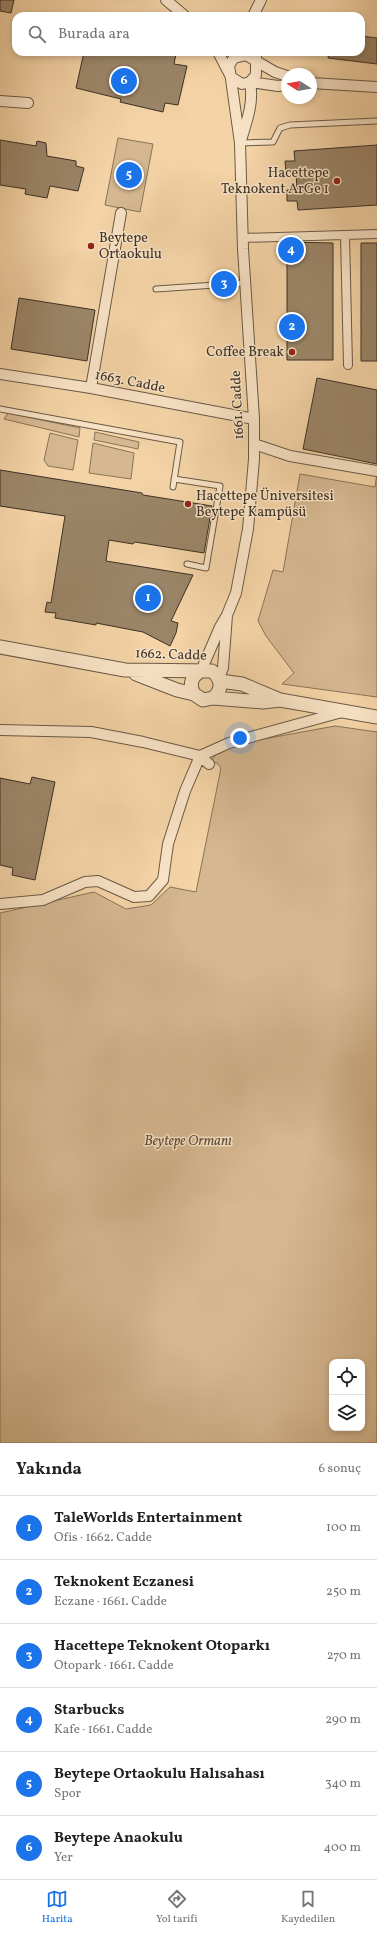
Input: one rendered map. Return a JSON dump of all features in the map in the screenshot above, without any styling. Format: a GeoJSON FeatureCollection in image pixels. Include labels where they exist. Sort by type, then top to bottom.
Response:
{"type":"FeatureCollection","features":[{"type":"Feature","properties":{"kind":"street"},"geometry":{"type":"LineString","coordinates":[[166,0],[180,12]]}},
{"type":"Feature","properties":{"kind":"street"},"geometry":{"type":"LineString","coordinates":[[255,12],[261,0]]}},
{"type":"Feature","properties":{"kind":"street"},"geometry":{"type":"LineString","coordinates":[[260,12],[261,0]]}},
{"type":"Feature","properties":{"kind":"street"},"geometry":{"type":"LineString","coordinates":[[220,56],[231,77],[242,84],[250,82],[281,86]]}},
{"type":"Feature","properties":{"kind":"street","name":"1661. Cadde"},"geometry":{"type":"LineString","coordinates":[[201,671],[236,593],[248,529],[254,444],[254,419],[245,283],[240,143],[229,65],[235,56]]}},
{"type":"Feature","properties":{"kind":"street"},"geometry":{"type":"LineString","coordinates":[[256,57],[281,72]]}},
{"type":"Feature","properties":{"kind":"street","name":"1661. Cadde"},"geometry":{"type":"LineString","coordinates":[[240,143],[248,117],[252,92],[250,82],[256,75],[257,71],[256,57]]}},
{"type":"Feature","properties":{"kind":"street"},"geometry":{"type":"LineString","coordinates":[[317,83],[377,87]]}},
{"type":"Feature","properties":{"kind":"street"},"geometry":{"type":"LineString","coordinates":[[0,101],[28,103]]}},
{"type":"Feature","properties":{"kind":"street"},"geometry":{"type":"LineString","coordinates":[[91,388],[121,213]]}},
{"type":"Feature","properties":{"kind":"street"},"geometry":{"type":"LineString","coordinates":[[243,238],[377,234]]}},
{"type":"Feature","properties":{"kind":"street"},"geometry":{"type":"LineString","coordinates":[[345,235],[348,365]]}},
{"type":"Feature","properties":{"kind":"street","name":"1663. Cadde"},"geometry":{"type":"LineString","coordinates":[[0,374],[91,388],[254,419]]}},
{"type":"Feature","properties":{"kind":"street"},"geometry":{"type":"LineString","coordinates":[[254,444],[290,456],[377,471]]}},
{"type":"Feature","properties":{"kind":"street","name":"1661. Cadde"},"geometry":{"type":"LineString","coordinates":[[219,680],[223,668],[227,615]]}},
{"type":"Feature","properties":{"kind":"street","name":"1662. Cadde"},"geometry":{"type":"LineString","coordinates":[[0,647],[125,670],[212,672],[219,680],[242,684],[280,700],[377,717]]}},
{"type":"Feature","properties":{"kind":"street","name":"1662. Cadde"},"geometry":{"type":"LineString","coordinates":[[125,670],[177,690],[194,694],[203,700],[213,698],[263,702],[280,700]]}},
{"type":"Feature","properties":{"kind":"street"},"geometry":{"type":"LineString","coordinates":[[194,694],[191,686],[192,681],[197,673],[201,671]]}},
{"type":"Feature","properties":{"kind":"street"},"geometry":{"type":"LineString","coordinates":[[213,698],[219,691],[219,680]]}},
{"type":"Feature","properties":{"kind":"street"},"geometry":{"type":"LineString","coordinates":[[0,904],[43,900],[85,882],[98,881],[134,897],[149,896],[163,880],[168,844],[185,791],[200,756],[229,743],[342,712]]}},
{"type":"Feature","properties":{"kind":"street"},"geometry":{"type":"LineString","coordinates":[[0,730],[91,732],[143,742],[200,756],[209,764]]}},
{"type":"Feature","properties":{"kind":"lane"},"geometry":{"type":"LineString","coordinates":[[240,143],[273,142],[280,128],[290,125],[377,121]]}},
{"type":"Feature","properties":{"kind":"lane"},"geometry":{"type":"LineString","coordinates":[[156,289],[245,283]]}},
{"type":"Feature","properties":{"kind":"lane"},"geometry":{"type":"LineString","coordinates":[[0,408],[180,442],[173,487]]}},
{"type":"Feature","properties":{"kind":"lane"},"geometry":{"type":"LineString","coordinates":[[174,479],[220,486],[206,568],[187,564]]}},
{"type":"Feature","properties":{"kind":"green space"},"geometry":{"type":"Polygon","coordinates":[[[118,138],[153,144],[140,212],[105,205],[118,138]]]}},
{"type":"Feature","properties":{"kind":"green space"},"geometry":{"type":"Polygon","coordinates":[[[8,413],[80,428],[79,437],[4,419],[8,413]]]}},
{"type":"Feature","properties":{"kind":"green space"},"geometry":{"type":"Polygon","coordinates":[[[95,432],[139,442],[138,449],[94,440],[95,432]]]}},
{"type":"Feature","properties":{"kind":"green space"},"geometry":{"type":"Polygon","coordinates":[[[50,433],[78,440],[73,470],[48,466],[44,460],[50,433]]]}},
{"type":"Feature","properties":{"kind":"green space"},"geometry":{"type":"Polygon","coordinates":[[[93,443],[134,453],[131,479],[89,473],[93,443]]]}},
{"type":"Feature","properties":{"kind":"green space"},"geometry":{"type":"Polygon","coordinates":[[[377,473],[377,697],[282,684],[294,673],[266,636],[258,621],[273,570],[283,572],[300,474],[375,487],[377,473]]]}},
{"type":"Feature","properties":{"kind":"green space","name":"Beytepe Ormanı"},"geometry":{"type":"Polygon","coordinates":[[[335,726],[377,732],[377,1443],[0,1443],[0,913],[94,892],[126,909],[151,905],[170,887],[196,892],[221,768],[217,763],[211,762],[217,752],[258,740],[335,726]]]}},
{"type":"Feature","properties":{"kind":"building"},"geometry":{"type":"Polygon","coordinates":[[[0,0],[14,0],[11,13],[0,11],[0,0]]]}},
{"type":"Feature","properties":{"kind":"building"},"geometry":{"type":"Polygon","coordinates":[[[365,36],[377,38],[377,64],[328,58],[328,56],[365,56],[365,36]]]}},
{"type":"Feature","properties":{"kind":"building"},"geometry":{"type":"Polygon","coordinates":[[[83,56],[176,56],[174,64],[187,66],[178,105],[165,103],[163,112],[120,102],[121,99],[76,88],[83,56]]]}},
{"type":"Feature","properties":{"kind":"building"},"geometry":{"type":"Polygon","coordinates":[[[0,140],[36,146],[37,141],[46,143],[47,156],[76,161],[76,166],[84,168],[78,191],[50,186],[47,198],[25,194],[26,189],[0,185],[0,140]]]}},
{"type":"Feature","properties":{"kind":"building","name":"Hacettepe Teknokent ArGe 1"},"geometry":{"type":"Polygon","coordinates":[[[377,145],[377,205],[298,210],[297,201],[287,201],[287,190],[297,189],[296,172],[286,172],[285,161],[295,161],[294,151],[377,145]]]}},
{"type":"Feature","properties":{"kind":"building"},"geometry":{"type":"Polygon","coordinates":[[[287,242],[333,243],[333,360],[287,360],[287,242]]]}},
{"type":"Feature","properties":{"kind":"building"},"geometry":{"type":"Polygon","coordinates":[[[361,243],[377,243],[377,361],[361,361],[361,243]]]}},
{"type":"Feature","properties":{"kind":"building"},"geometry":{"type":"Polygon","coordinates":[[[19,298],[95,310],[87,361],[11,349],[19,298]]]}},
{"type":"Feature","properties":{"kind":"building"},"geometry":{"type":"Polygon","coordinates":[[[317,378],[377,390],[377,464],[303,449],[317,378]]]}},
{"type":"Feature","properties":{"kind":"building"},"geometry":{"type":"Polygon","coordinates":[[[0,470],[212,506],[204,553],[135,542],[133,544],[109,540],[106,561],[193,575],[171,621],[178,623],[176,633],[170,646],[143,632],[96,623],[96,625],[55,618],[56,613],[45,612],[47,602],[51,603],[65,516],[0,506],[0,470]]]}},
{"type":"Feature","properties":{"kind":"building"},"geometry":{"type":"Polygon","coordinates":[[[32,777],[55,782],[35,880],[12,875],[13,868],[0,865],[0,778],[30,784],[32,777]]]}},
{"type":"Feature","properties":{"kind":"place","name":"Beytepe Anaokulu"},"geometry":{"type":"Point","coordinates":[124,81]}},
{"type":"Feature","properties":{"kind":"place","name":"Beytepe Ortaokulu Halısahası"},"geometry":{"type":"Point","coordinates":[129,175]}},
{"type":"Feature","properties":{"kind":"place","name":"Hacettepe Teknokent ArGe 1"},"geometry":{"type":"Point","coordinates":[337,181]}},
{"type":"Feature","properties":{"kind":"place","name":"Beytepe Ortaokulu"},"geometry":{"type":"Point","coordinates":[91,246]}},
{"type":"Feature","properties":{"kind":"place","name":"Starbucks"},"geometry":{"type":"Point","coordinates":[291,250]}},
{"type":"Feature","properties":{"kind":"place","name":"Hacettepe Teknokent Otoparkı"},"geometry":{"type":"Point","coordinates":[224,284]}},
{"type":"Feature","properties":{"kind":"place","name":"Teknokent Eczanesi"},"geometry":{"type":"Point","coordinates":[292,327]}},
{"type":"Feature","properties":{"kind":"place","name":"Coffee Break"},"geometry":{"type":"Point","coordinates":[292,352]}},
{"type":"Feature","properties":{"kind":"place","name":"Hacettepe Üniversitesi Beytepe Kampüsü"},"geometry":{"type":"Point","coordinates":[188,504]}},
{"type":"Feature","properties":{"kind":"place","name":"TaleWorlds Entertainment"},"geometry":{"type":"Point","coordinates":[148,598]}}]}
